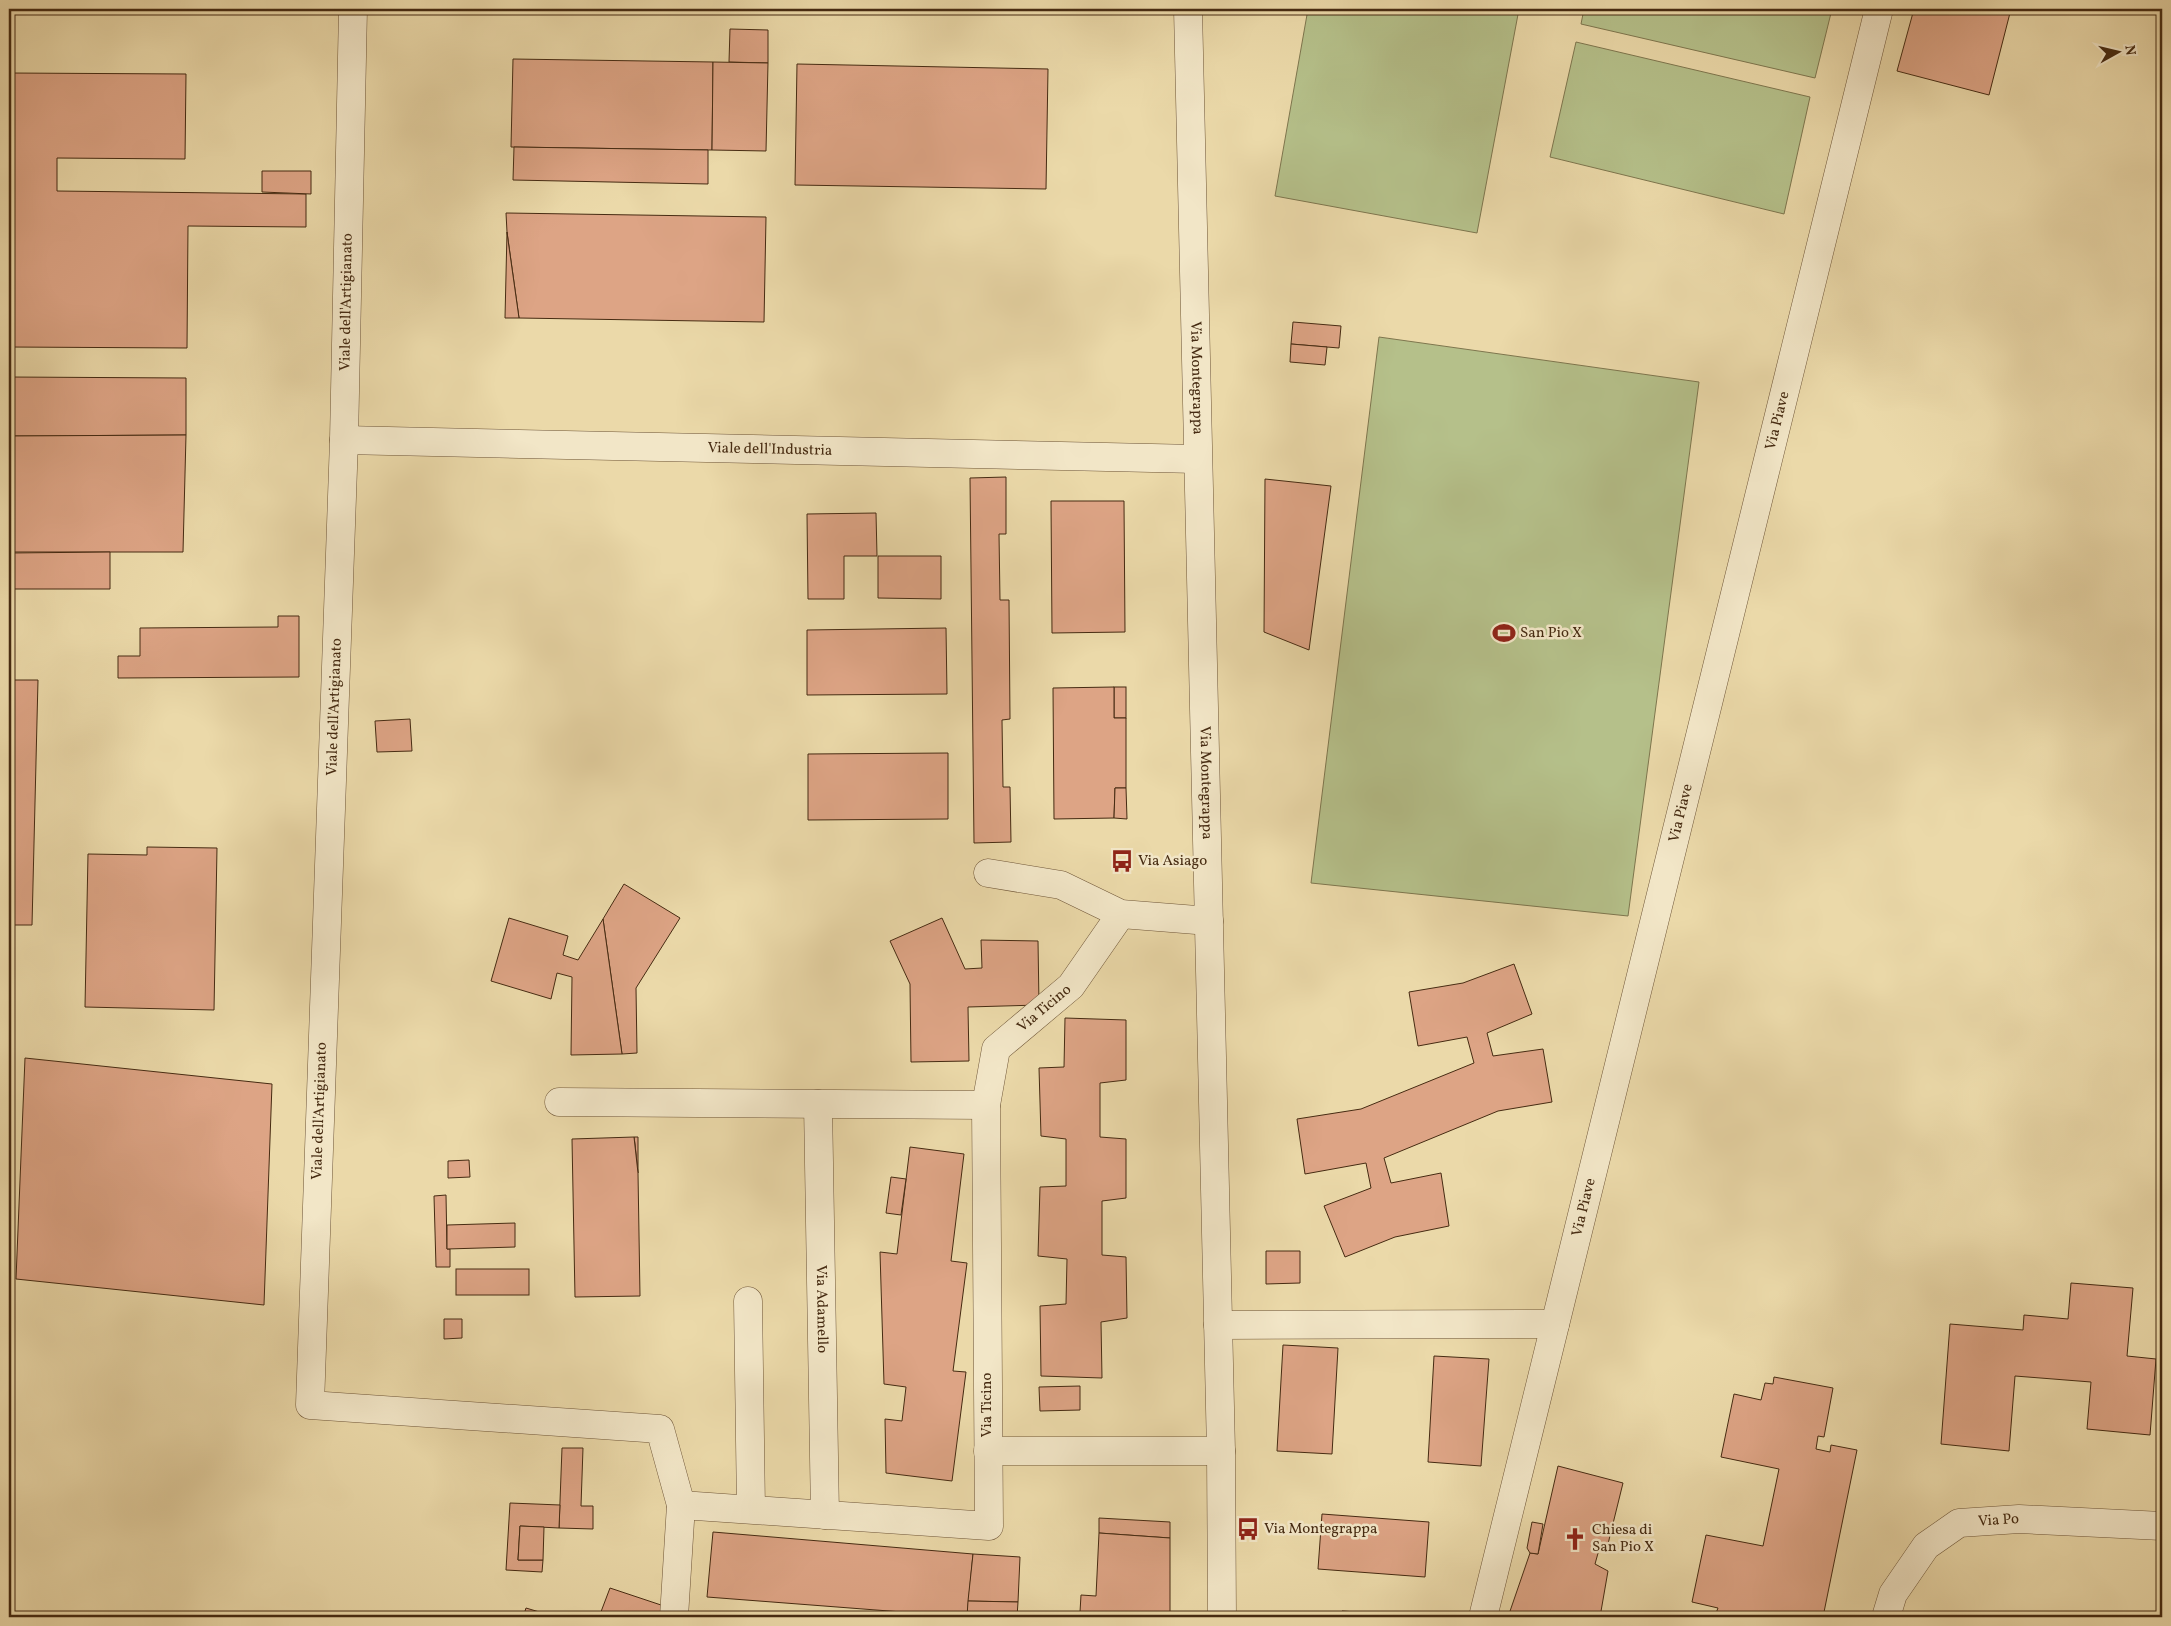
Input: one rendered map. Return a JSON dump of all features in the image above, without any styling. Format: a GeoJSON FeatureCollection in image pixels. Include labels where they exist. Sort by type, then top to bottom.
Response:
{"type":"FeatureCollection","features":[{"type":"Feature","properties":{"kind":"street","name":"Viale dell'Artigianato"},"geometry":{"type":"LineString","coordinates":[[353,9],[344,440],[310,1404],[660,1429],[681,1505]]}},
{"type":"Feature","properties":{"kind":"street","name":"Via Montegrappa"},"geometry":{"type":"LineString","coordinates":[[1188,9],[1221,1451],[1222,1617]]}},
{"type":"Feature","properties":{"kind":"street","name":"Via Piave"},"geometry":{"type":"LineString","coordinates":[[1483,1617],[1879,9]]}},
{"type":"Feature","properties":{"kind":"street","name":"Viale dell'Industria"},"geometry":{"type":"LineString","coordinates":[[344,440],[1197,459]]}},
{"type":"Feature","properties":{"kind":"street"},"geometry":{"type":"LineString","coordinates":[[988,873],[1061,885],[1122,914],[1209,921]]}},
{"type":"Feature","properties":{"kind":"street","name":"Via Ticino"},"geometry":{"type":"LineString","coordinates":[[681,1505],[988,1526],[986,1105],[996,1049],[1071,986],[1122,914]]}},
{"type":"Feature","properties":{"kind":"street"},"geometry":{"type":"LineString","coordinates":[[559,1102],[986,1105]]}},
{"type":"Feature","properties":{"kind":"street","name":"Via Adamello"},"geometry":{"type":"LineString","coordinates":[[818,1104],[825,1514]]}},
{"type":"Feature","properties":{"kind":"street"},"geometry":{"type":"LineString","coordinates":[[748,1302],[751,1510]]}},
{"type":"Feature","properties":{"kind":"street"},"geometry":{"type":"LineString","coordinates":[[1218,1325],[1555,1324]]}},
{"type":"Feature","properties":{"kind":"street"},"geometry":{"type":"LineString","coordinates":[[988,1451],[1221,1451]]}},
{"type":"Feature","properties":{"kind":"street"},"geometry":{"type":"LineString","coordinates":[[674,1617],[681,1505]]}},
{"type":"Feature","properties":{"kind":"street","name":"Via Po"},"geometry":{"type":"LineString","coordinates":[[1886,1617],[1893,1594],[1926,1546],[1959,1523],[2019,1518],[2162,1526]]}},
{"type":"Feature","properties":{"kind":"green space"},"geometry":{"type":"Polygon","coordinates":[[[1308,9],[1519,9],[1477,233],[1275,196],[1308,9]]]}},
{"type":"Feature","properties":{"kind":"green space"},"geometry":{"type":"Polygon","coordinates":[[[1584,9],[1832,9],[1815,78],[1581,24],[1584,9]]]}},
{"type":"Feature","properties":{"kind":"green space"},"geometry":{"type":"Polygon","coordinates":[[[1576,42],[1810,97],[1784,214],[1550,157],[1576,42]]]}},
{"type":"Feature","properties":{"kind":"green space","name":"San Pio X"},"geometry":{"type":"Polygon","coordinates":[[[1379,337],[1699,382],[1628,916],[1311,883],[1379,337]]]}},
{"type":"Feature","properties":{"kind":"building"},"geometry":{"type":"Polygon","coordinates":[[[1914,9],[2011,9],[1989,95],[1897,71],[1914,9]]]}},
{"type":"Feature","properties":{"kind":"building"},"geometry":{"type":"Polygon","coordinates":[[[730,29],[768,30],[768,63],[729,62],[730,29]]]}},
{"type":"Feature","properties":{"kind":"building"},"geometry":{"type":"Polygon","coordinates":[[[513,59],[713,62],[712,150],[511,147],[513,59]]]}},
{"type":"Feature","properties":{"kind":"building"},"geometry":{"type":"Polygon","coordinates":[[[713,62],[768,63],[766,151],[712,150],[713,62]]]}},
{"type":"Feature","properties":{"kind":"building"},"geometry":{"type":"Polygon","coordinates":[[[797,64],[1048,69],[1046,189],[795,185],[797,64]]]}},
{"type":"Feature","properties":{"kind":"building"},"geometry":{"type":"Polygon","coordinates":[[[9,73],[186,74],[185,159],[57,158],[57,191],[306,194],[306,227],[188,226],[187,348],[9,347],[9,73]]]}},
{"type":"Feature","properties":{"kind":"building"},"geometry":{"type":"Polygon","coordinates":[[[514,147],[708,150],[708,184],[513,180],[514,147]]]}},
{"type":"Feature","properties":{"kind":"building"},"geometry":{"type":"Polygon","coordinates":[[[262,171],[311,171],[311,194],[262,192],[262,171]]]}},
{"type":"Feature","properties":{"kind":"building"},"geometry":{"type":"Polygon","coordinates":[[[506,213],[766,217],[764,322],[519,318],[506,213]]]}},
{"type":"Feature","properties":{"kind":"building"},"geometry":{"type":"Polygon","coordinates":[[[507,232],[508,240],[519,318],[505,318],[507,232]]]}},
{"type":"Feature","properties":{"kind":"building"},"geometry":{"type":"Polygon","coordinates":[[[1293,322],[1341,326],[1339,348],[1291,344],[1293,322]]]}},
{"type":"Feature","properties":{"kind":"building"},"geometry":{"type":"Polygon","coordinates":[[[1291,344],[1327,347],[1325,365],[1290,362],[1291,344]]]}},
{"type":"Feature","properties":{"kind":"building"},"geometry":{"type":"Polygon","coordinates":[[[9,377],[186,378],[186,435],[9,436],[9,377]]]}},
{"type":"Feature","properties":{"kind":"building"},"geometry":{"type":"Polygon","coordinates":[[[186,435],[183,552],[9,552],[9,436],[186,435]]]}},
{"type":"Feature","properties":{"kind":"building"},"geometry":{"type":"Polygon","coordinates":[[[1006,477],[1006,534],[999,534],[1000,600],[1009,600],[1010,719],[1002,720],[1003,787],[1010,787],[1011,842],[974,843],[970,478],[1006,477]]]}},
{"type":"Feature","properties":{"kind":"building"},"geometry":{"type":"Polygon","coordinates":[[[1265,479],[1331,486],[1309,650],[1264,632],[1265,479]]]}},
{"type":"Feature","properties":{"kind":"building"},"geometry":{"type":"Polygon","coordinates":[[[1051,501],[1124,501],[1125,632],[1052,633],[1051,501]]]}},
{"type":"Feature","properties":{"kind":"building"},"geometry":{"type":"Polygon","coordinates":[[[876,513],[877,556],[844,556],[844,599],[808,599],[807,514],[876,513]]]}},
{"type":"Feature","properties":{"kind":"building"},"geometry":{"type":"Polygon","coordinates":[[[110,552],[110,589],[9,589],[9,553],[110,552]]]}},
{"type":"Feature","properties":{"kind":"building"},"geometry":{"type":"Polygon","coordinates":[[[878,556],[941,556],[941,599],[878,598],[878,556]]]}},
{"type":"Feature","properties":{"kind":"building"},"geometry":{"type":"Polygon","coordinates":[[[278,616],[299,616],[299,677],[118,678],[118,656],[140,656],[140,628],[278,627],[278,616]]]}},
{"type":"Feature","properties":{"kind":"building"},"geometry":{"type":"Polygon","coordinates":[[[946,628],[947,694],[807,695],[807,630],[946,628]]]}},
{"type":"Feature","properties":{"kind":"building"},"geometry":{"type":"Polygon","coordinates":[[[9,680],[11,680],[9,759],[9,680]]]}},
{"type":"Feature","properties":{"kind":"building"},"geometry":{"type":"Polygon","coordinates":[[[11,680],[38,680],[32,925],[9,925],[11,680]]]}},
{"type":"Feature","properties":{"kind":"building"},"geometry":{"type":"Polygon","coordinates":[[[1114,687],[1126,687],[1126,718],[1114,718],[1114,687]]]}},
{"type":"Feature","properties":{"kind":"building"},"geometry":{"type":"Polygon","coordinates":[[[1114,687],[1114,718],[1126,718],[1126,788],[1115,788],[1114,818],[1054,819],[1053,688],[1114,687]]]}},
{"type":"Feature","properties":{"kind":"building"},"geometry":{"type":"Polygon","coordinates":[[[410,719],[412,751],[377,752],[375,721],[410,719]]]}},
{"type":"Feature","properties":{"kind":"building"},"geometry":{"type":"Polygon","coordinates":[[[948,753],[948,819],[808,820],[808,754],[948,753]]]}},
{"type":"Feature","properties":{"kind":"building"},"geometry":{"type":"Polygon","coordinates":[[[1115,788],[1126,788],[1127,819],[1114,818],[1115,788]]]}},
{"type":"Feature","properties":{"kind":"building"},"geometry":{"type":"Polygon","coordinates":[[[147,847],[217,848],[214,1010],[85,1007],[88,854],[147,855],[147,847]]]}},
{"type":"Feature","properties":{"kind":"building"},"geometry":{"type":"Polygon","coordinates":[[[624,884],[680,918],[636,988],[637,1053],[622,1054],[603,919],[624,884]]]}},
{"type":"Feature","properties":{"kind":"building"},"geometry":{"type":"Polygon","coordinates":[[[509,918],[568,936],[563,955],[578,960],[603,919],[622,1054],[571,1055],[572,977],[557,973],[551,999],[491,981],[509,918]]]}},
{"type":"Feature","properties":{"kind":"building"},"geometry":{"type":"Polygon","coordinates":[[[942,918],[965,969],[982,968],[981,940],[1038,941],[1039,1005],[968,1007],[969,1061],[911,1062],[910,984],[890,941],[942,918]]]}},
{"type":"Feature","properties":{"kind":"building"},"geometry":{"type":"Polygon","coordinates":[[[1514,964],[1532,1014],[1487,1033],[1493,1056],[1543,1049],[1552,1102],[1498,1111],[1384,1158],[1391,1183],[1441,1173],[1449,1226],[1395,1237],[1345,1257],[1324,1206],[1371,1188],[1366,1163],[1305,1174],[1297,1119],[1361,1109],[1474,1063],[1467,1037],[1418,1046],[1409,992],[1463,983],[1514,964]]]}},
{"type":"Feature","properties":{"kind":"building"},"geometry":{"type":"Polygon","coordinates":[[[1065,1018],[1126,1020],[1126,1080],[1100,1083],[1100,1137],[1126,1139],[1126,1198],[1102,1201],[1102,1255],[1126,1257],[1127,1318],[1101,1322],[1102,1378],[1041,1376],[1040,1306],[1066,1304],[1067,1259],[1038,1256],[1040,1187],[1066,1186],[1066,1139],[1041,1136],[1039,1068],[1064,1067],[1065,1018]]]}},
{"type":"Feature","properties":{"kind":"building"},"geometry":{"type":"Polygon","coordinates":[[[25,1058],[272,1084],[264,1305],[16,1279],[25,1058]]]}},
{"type":"Feature","properties":{"kind":"building"},"geometry":{"type":"Polygon","coordinates":[[[634,1137],[638,1137],[638,1173],[635,1144],[634,1137]]]}},
{"type":"Feature","properties":{"kind":"building"},"geometry":{"type":"Polygon","coordinates":[[[634,1137],[638,1173],[640,1296],[575,1297],[572,1139],[634,1137]]]}},
{"type":"Feature","properties":{"kind":"building"},"geometry":{"type":"Polygon","coordinates":[[[910,1147],[964,1154],[951,1261],[967,1263],[953,1371],[966,1372],[952,1481],[886,1473],[885,1419],[902,1421],[906,1387],[884,1384],[880,1252],[897,1254],[910,1147]]]}},
{"type":"Feature","properties":{"kind":"building"},"geometry":{"type":"Polygon","coordinates":[[[469,1160],[470,1177],[448,1178],[448,1161],[469,1160]]]}},
{"type":"Feature","properties":{"kind":"building"},"geometry":{"type":"Polygon","coordinates":[[[891,1177],[906,1179],[901,1215],[886,1213],[891,1177]]]}},
{"type":"Feature","properties":{"kind":"building"},"geometry":{"type":"Polygon","coordinates":[[[446,1195],[447,1249],[450,1249],[450,1267],[436,1267],[434,1196],[446,1195]]]}},
{"type":"Feature","properties":{"kind":"building"},"geometry":{"type":"Polygon","coordinates":[[[515,1223],[515,1247],[447,1249],[447,1225],[515,1223]]]}},
{"type":"Feature","properties":{"kind":"building"},"geometry":{"type":"Polygon","coordinates":[[[1266,1251],[1300,1251],[1300,1283],[1266,1284],[1266,1251]]]}},
{"type":"Feature","properties":{"kind":"building"},"geometry":{"type":"Polygon","coordinates":[[[456,1269],[529,1269],[529,1295],[456,1295],[456,1269]]]}},
{"type":"Feature","properties":{"kind":"building"},"geometry":{"type":"Polygon","coordinates":[[[2071,1283],[2133,1288],[2127,1356],[2156,1359],[2150,1435],[2087,1429],[2091,1382],[2015,1376],[2009,1451],[1941,1444],[1950,1324],[2023,1330],[2024,1315],[2068,1319],[2071,1283]]]}},
{"type":"Feature","properties":{"kind":"building"},"geometry":{"type":"Polygon","coordinates":[[[444,1319],[462,1319],[462,1338],[444,1339],[444,1319]]]}},
{"type":"Feature","properties":{"kind":"building"},"geometry":{"type":"Polygon","coordinates":[[[1283,1345],[1338,1348],[1332,1454],[1277,1451],[1283,1345]]]}},
{"type":"Feature","properties":{"kind":"building"},"geometry":{"type":"Polygon","coordinates":[[[1434,1356],[1489,1359],[1481,1466],[1428,1462],[1434,1356]]]}},
{"type":"Feature","properties":{"kind":"building"},"geometry":{"type":"Polygon","coordinates":[[[1774,1377],[1833,1388],[1824,1437],[1818,1436],[1816,1449],[1830,1452],[1831,1445],[1857,1450],[1823,1617],[1738,1617],[1716,1613],[1718,1608],[1692,1602],[1706,1535],[1763,1546],[1779,1469],[1721,1457],[1734,1394],[1761,1400],[1765,1383],[1773,1384],[1774,1377]]]}},
{"type":"Feature","properties":{"kind":"building"},"geometry":{"type":"Polygon","coordinates":[[[1080,1386],[1080,1410],[1040,1411],[1039,1387],[1080,1386]]]}},
{"type":"Feature","properties":{"kind":"building"},"geometry":{"type":"Polygon","coordinates":[[[562,1448],[583,1448],[581,1506],[593,1506],[593,1529],[559,1528],[562,1448]]]}},
{"type":"Feature","properties":{"kind":"building","name":"Chiesa di San Pio X"},"geometry":{"type":"Polygon","coordinates":[[[1558,1466],[1623,1483],[1607,1548],[1600,1546],[1595,1564],[1608,1571],[1600,1617],[1508,1617],[1530,1553],[1538,1554],[1558,1466]]]}},
{"type":"Feature","properties":{"kind":"building"},"geometry":{"type":"Polygon","coordinates":[[[510,1503],[560,1505],[559,1528],[520,1526],[518,1560],[543,1560],[542,1572],[506,1570],[510,1503]]]}},
{"type":"Feature","properties":{"kind":"building"},"geometry":{"type":"Polygon","coordinates":[[[1322,1514],[1429,1522],[1425,1577],[1318,1569],[1322,1514]]]}},
{"type":"Feature","properties":{"kind":"building"},"geometry":{"type":"Polygon","coordinates":[[[1099,1518],[1170,1522],[1170,1538],[1099,1533],[1099,1518]]]}},
{"type":"Feature","properties":{"kind":"building"},"geometry":{"type":"Polygon","coordinates":[[[1532,1522],[1543,1524],[1538,1554],[1530,1553],[1527,1548],[1532,1522]]]}},
{"type":"Feature","properties":{"kind":"building"},"geometry":{"type":"Polygon","coordinates":[[[520,1526],[544,1527],[543,1560],[518,1560],[520,1526]]]}},
{"type":"Feature","properties":{"kind":"building"},"geometry":{"type":"Polygon","coordinates":[[[713,1532],[973,1554],[967,1617],[707,1597],[713,1532]]]}},
{"type":"Feature","properties":{"kind":"building"},"geometry":{"type":"Polygon","coordinates":[[[1099,1533],[1170,1538],[1170,1617],[1080,1612],[1081,1595],[1096,1596],[1099,1533]]]}},
{"type":"Feature","properties":{"kind":"building"},"geometry":{"type":"Polygon","coordinates":[[[973,1554],[1020,1557],[1018,1602],[968,1601],[973,1554]]]}},
{"type":"Feature","properties":{"kind":"building"},"geometry":{"type":"Polygon","coordinates":[[[610,1588],[664,1606],[661,1617],[599,1617],[610,1588]]]}},
{"type":"Feature","properties":{"kind":"building"},"geometry":{"type":"Polygon","coordinates":[[[968,1601],[1018,1602],[1017,1617],[967,1617],[968,1601]]]}},
{"type":"Feature","properties":{"kind":"building"},"geometry":{"type":"Polygon","coordinates":[[[526,1608],[556,1617],[523,1617],[526,1608]]]}},
{"type":"Feature","properties":{"kind":"building"},"geometry":{"type":"Polygon","coordinates":[[[1342,1611],[1417,1616],[1417,1617],[1342,1617],[1342,1611]]]}},
{"type":"Feature","properties":{"kind":"building"},"geometry":{"type":"Polygon","coordinates":[[[913,1614],[955,1617],[913,1617],[913,1614]]]}},
{"type":"Feature","properties":{"kind":"place","name":"San Pio X"},"geometry":{"type":"Point","coordinates":[1504,633]}},
{"type":"Feature","properties":{"kind":"place","name":"Via Asiago"},"geometry":{"type":"Point","coordinates":[1122,861]}},
{"type":"Feature","properties":{"kind":"place","name":"Via Montegrappa"},"geometry":{"type":"Point","coordinates":[1248,1529]}},
{"type":"Feature","properties":{"kind":"place","name":"Chiesa di San Pio X"},"geometry":{"type":"Point","coordinates":[1575,1539]}}]}
